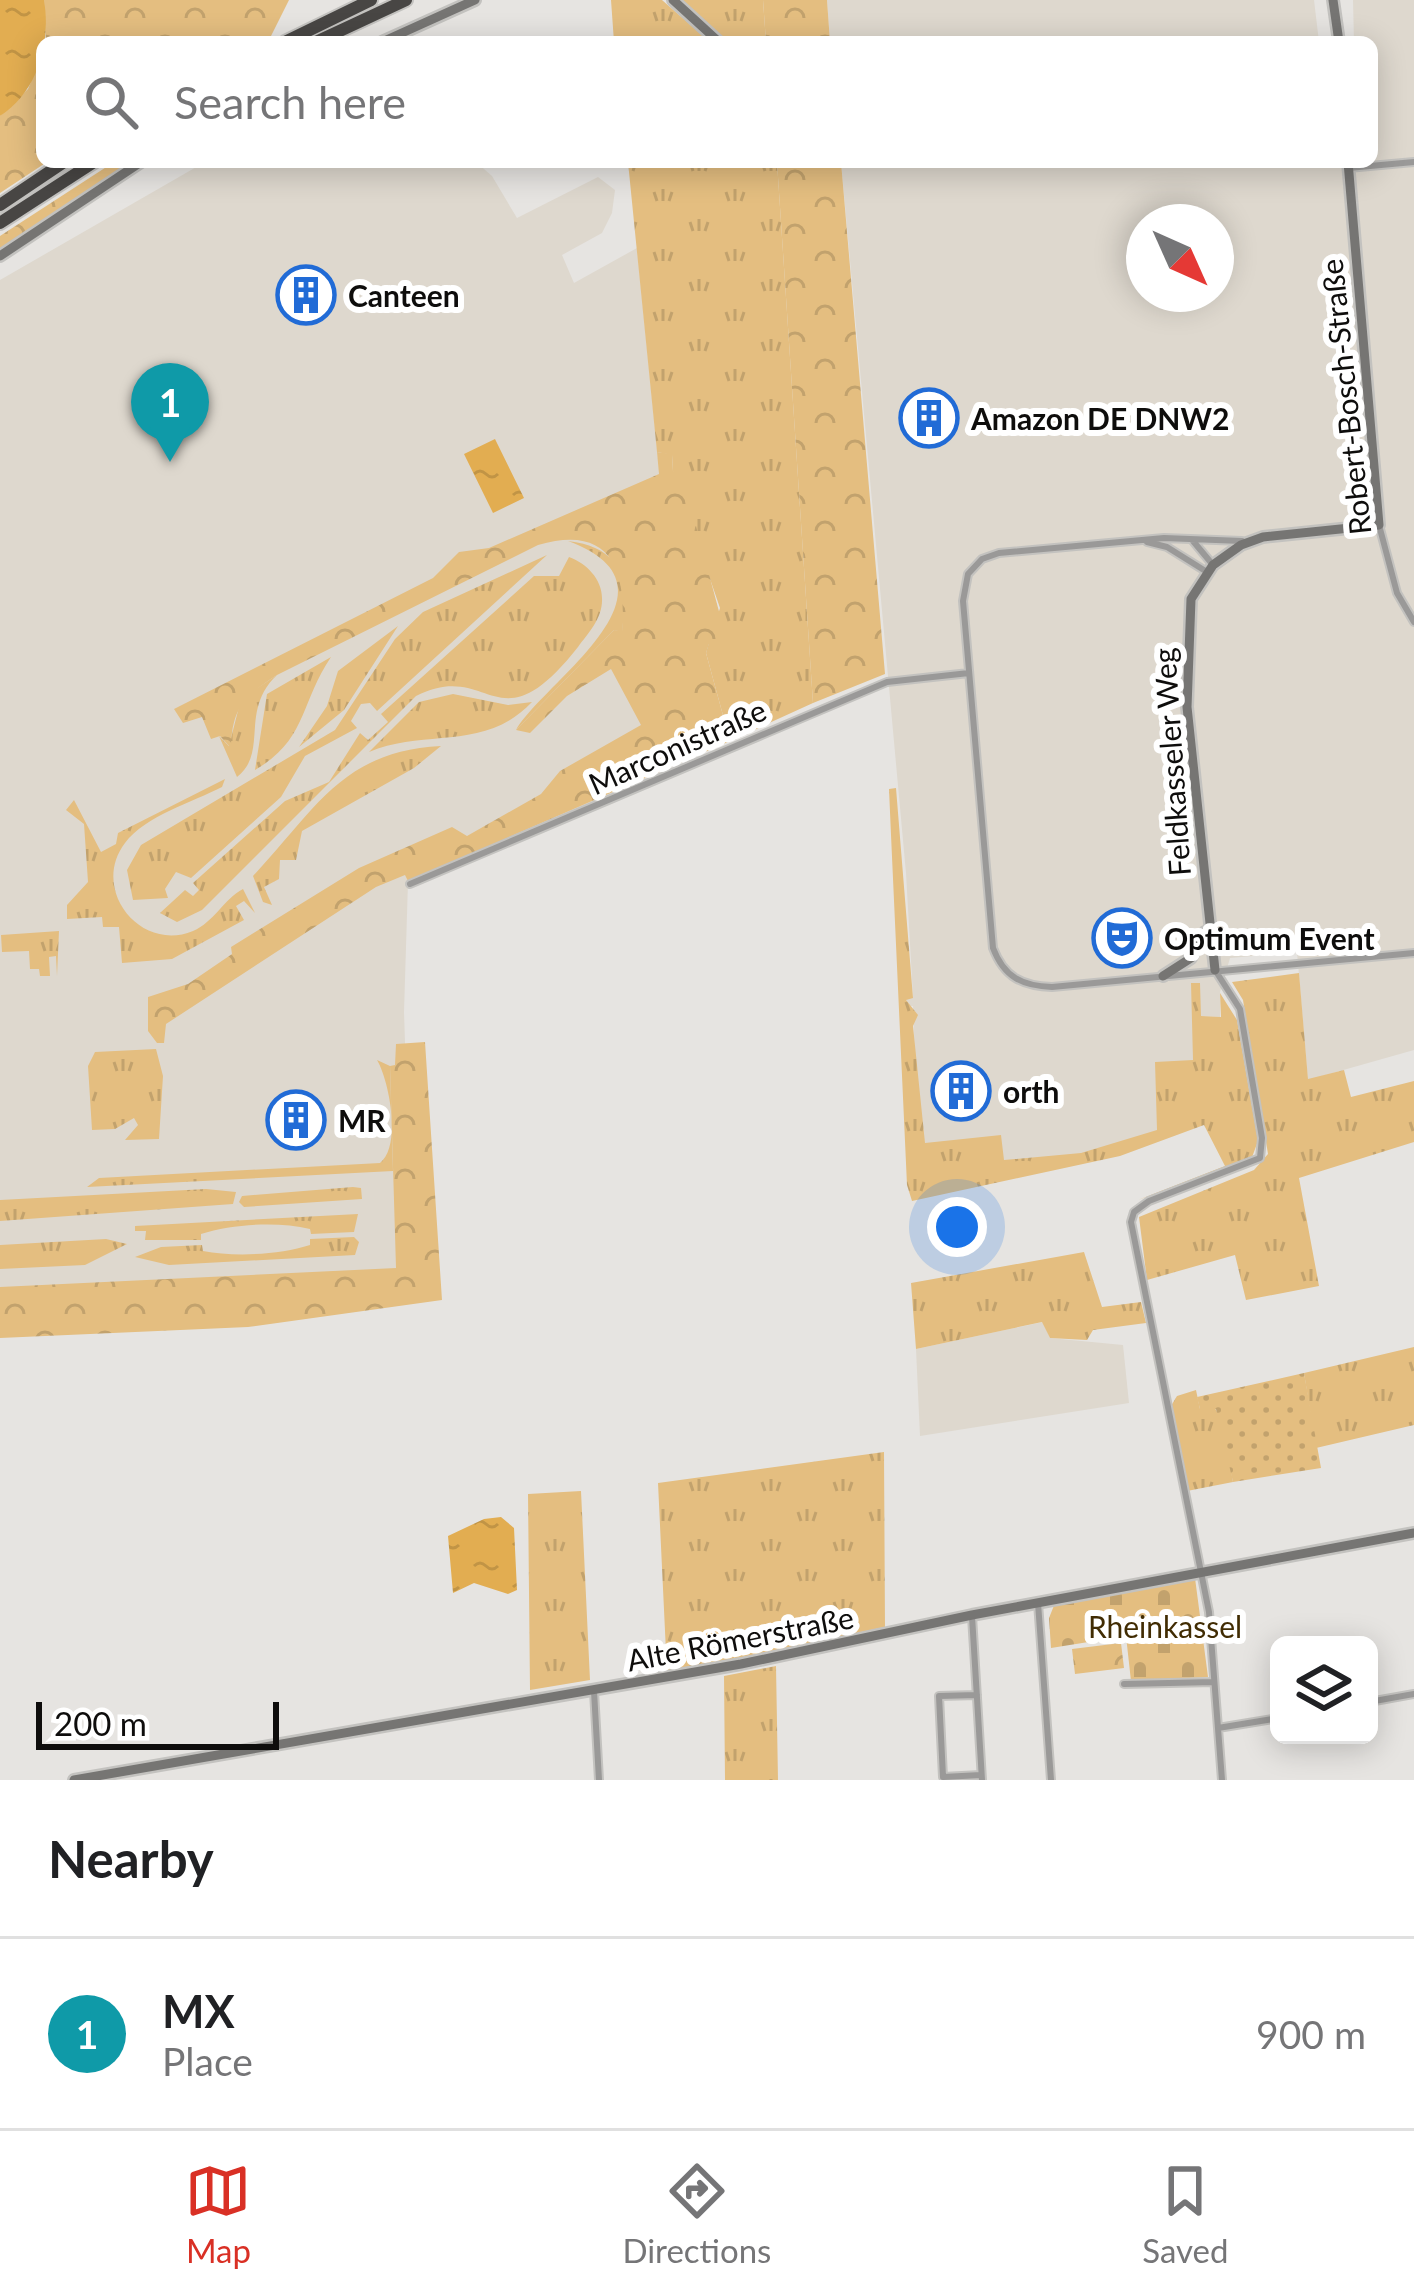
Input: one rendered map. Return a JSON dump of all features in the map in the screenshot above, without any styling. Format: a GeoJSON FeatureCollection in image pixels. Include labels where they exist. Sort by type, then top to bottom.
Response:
{"type":"FeatureCollection","features":[{"type":"Feature","properties":{"kind":"highway"},"geometry":{"type":"LineString","coordinates":[[297,36],[371,0]]}},
{"type":"Feature","properties":{"kind":"highway"},"geometry":{"type":"LineString","coordinates":[[329,36],[407,0]]}},
{"type":"Feature","properties":{"kind":"highway"},"geometry":{"type":"LineString","coordinates":[[353,36],[407,0]]}},
{"type":"Feature","properties":{"kind":"highway"},"geometry":{"type":"LineString","coordinates":[[0,205],[55,168]]}},
{"type":"Feature","properties":{"kind":"highway"},"geometry":{"type":"LineString","coordinates":[[0,224],[85,168]]}},
{"type":"Feature","properties":{"kind":"street"},"geometry":{"type":"LineString","coordinates":[[395,36],[475,0]]}},
{"type":"Feature","properties":{"kind":"street"},"geometry":{"type":"LineString","coordinates":[[673,0],[712,36]]}},
{"type":"Feature","properties":{"kind":"street"},"geometry":{"type":"LineString","coordinates":[[1336,0],[1339,36]]}},
{"type":"Feature","properties":{"kind":"street"},"geometry":{"type":"LineString","coordinates":[[1378,164],[1414,162]]}},
{"type":"Feature","properties":{"kind":"street"},"geometry":{"type":"LineString","coordinates":[[0,256],[132,168]]}},
{"type":"Feature","properties":{"kind":"street","name":"Robert-Bosch-Straße"},"geometry":{"type":"LineString","coordinates":[[1348,168],[1379,526],[1397,592],[1414,622]]}},
{"type":"Feature","properties":{"kind":"street"},"geometry":{"type":"LineString","coordinates":[[1379,526],[1250,542],[1138,540],[982,559],[965,585],[969,673],[993,948],[999,966],[1030,986],[1414,953]]}},
{"type":"Feature","properties":{"kind":"street"},"geometry":{"type":"LineString","coordinates":[[1190,539],[1210,568]]}},
{"type":"Feature","properties":{"kind":"street"},"geometry":{"type":"LineString","coordinates":[[1138,540],[1210,568]]}},
{"type":"Feature","properties":{"kind":"street"},"geometry":{"type":"LineString","coordinates":[[1210,568],[1250,542]]}},
{"type":"Feature","properties":{"kind":"street","name":"Feldkasseler Weg"},"geometry":{"type":"LineString","coordinates":[[1210,568],[1187,614],[1185,655],[1207,927],[1215,970],[1240,1010],[1262,1138],[1260,1158],[1149,1201],[1131,1222],[1199,1575],[1222,1780]]}},
{"type":"Feature","properties":{"kind":"street","name":"Marconistraße"},"geometry":{"type":"LineString","coordinates":[[410,884],[676,776],[714,754],[886,682],[969,673]]}},
{"type":"Feature","properties":{"kind":"street"},"geometry":{"type":"LineString","coordinates":[[1163,976],[1191,958],[1207,927]]}},
{"type":"Feature","properties":{"kind":"street","name":"Alte Römerstraße"},"geometry":{"type":"LineString","coordinates":[[74,1780],[594,1691],[1414,1533]]}},
{"type":"Feature","properties":{"kind":"street"},"geometry":{"type":"LineString","coordinates":[[1039,1603],[1051,1780]]}},
{"type":"Feature","properties":{"kind":"street"},"geometry":{"type":"LineString","coordinates":[[972,1615],[977,1695],[982,1778],[943,1777],[939,1696],[977,1695]]}},
{"type":"Feature","properties":{"kind":"street"},"geometry":{"type":"LineString","coordinates":[[1124,1684],[1214,1682]]}},
{"type":"Feature","properties":{"kind":"street"},"geometry":{"type":"LineString","coordinates":[[594,1691],[599,1780]]}},
{"type":"Feature","properties":{"kind":"street"},"geometry":{"type":"LineString","coordinates":[[1378,1700],[1414,1694]]}},
{"type":"Feature","properties":{"kind":"street"},"geometry":{"type":"LineString","coordinates":[[1216,1729],[1270,1720]]}},
{"type":"Feature","properties":{"kind":"shaded area"},"geometry":{"type":"Polygon","coordinates":[[[827,0],[1314,0],[1318,36],[830,36],[827,0]]]}},
{"type":"Feature","properties":{"kind":"shaded area"},"geometry":{"type":"Polygon","coordinates":[[[1353,0],[1414,0],[1414,1050],[1308,1080],[1297,952],[1230,958],[1220,992],[1220,1017],[1202,1016],[1205,1124],[920,1198],[913,1006],[907,1006],[906,999],[913,997],[906,873],[842,168],[1378,168],[1378,36],[1354,36],[1353,0]]]}},
{"type":"Feature","properties":{"kind":"shaded area"},"geometry":{"type":"Polygon","coordinates":[[[195,168],[483,168],[517,218],[598,177],[615,190],[612,213],[602,233],[562,255],[574,283],[637,248],[688,760],[408,882],[404,1012],[413,1283],[0,1305],[0,280],[195,168]]]}},
{"type":"Feature","properties":{"kind":"shaded area"},"geometry":{"type":"Polygon","coordinates":[[[1043,1322],[1050,1338],[1123,1345],[1129,1403],[920,1436],[916,1349],[1043,1322]]]}},
{"type":"Feature","properties":{"kind":"green space"},"geometry":{"type":"Polygon","coordinates":[[[44,0],[289,0],[271,36],[46,36],[44,0]]]}},
{"type":"Feature","properties":{"kind":"green space"},"geometry":{"type":"Polygon","coordinates":[[[611,0],[662,0],[703,36],[614,36],[611,0]]]}},
{"type":"Feature","properties":{"kind":"green space"},"geometry":{"type":"Polygon","coordinates":[[[682,0],[763,0],[766,36],[721,36],[682,0]]]}},
{"type":"Feature","properties":{"kind":"green space"},"geometry":{"type":"Polygon","coordinates":[[[763,0],[827,0],[830,36],[766,36],[763,0]]]}},
{"type":"Feature","properties":{"kind":"green space"},"geometry":{"type":"Polygon","coordinates":[[[36,70],[38,168],[0,193],[0,116],[28,89],[36,70]]]}},
{"type":"Feature","properties":{"kind":"green space"},"geometry":{"type":"Polygon","coordinates":[[[105,168],[122,168],[0,250],[0,236],[105,168]]]}},
{"type":"Feature","properties":{"kind":"green space"},"geometry":{"type":"Polygon","coordinates":[[[629,168],[777,168],[813,703],[730,741],[706,653],[720,608],[673,471],[672,455],[657,452],[629,168]]]}},
{"type":"Feature","properties":{"kind":"green space"},"geometry":{"type":"Polygon","coordinates":[[[777,168],[842,168],[885,674],[813,703],[777,168]]]}},
{"type":"Feature","properties":{"kind":"green space"},"geometry":{"type":"Polygon","coordinates":[[[657,452],[672,454],[673,471],[682,474],[727,641],[709,644],[706,653],[730,741],[408,881],[405,875],[376,887],[166,1024],[164,1043],[157,1043],[148,1031],[148,997],[188,984],[232,954],[231,947],[359,868],[452,827],[467,836],[541,794],[560,771],[641,725],[611,669],[567,696],[530,733],[516,730],[614,630],[622,631],[621,588],[609,557],[582,541],[562,540],[538,545],[277,675],[242,704],[231,748],[220,736],[211,739],[202,717],[183,723],[174,709],[433,578],[459,552],[489,548],[659,474],[657,452]]]}},
{"type":"Feature","properties":{"kind":"green space"},"geometry":{"type":"Polygon","coordinates":[[[568,541],[601,551],[619,570],[624,598],[622,632],[614,630],[516,730],[600,635],[614,609],[617,584],[603,561],[568,541]]]}},
{"type":"Feature","properties":{"kind":"green space"},"geometry":{"type":"Polygon","coordinates":[[[547,555],[377,711],[370,703],[361,704],[351,721],[357,728],[305,756],[281,797],[191,878],[176,872],[165,889],[168,898],[133,900],[127,870],[141,845],[335,730],[395,639],[423,612],[547,555]]]}},
{"type":"Feature","properties":{"kind":"green space"},"geometry":{"type":"Polygon","coordinates":[[[569,557],[596,578],[602,605],[591,630],[551,677],[529,693],[510,698],[461,687],[441,687],[416,696],[202,910],[177,922],[160,913],[185,890],[193,896],[199,890],[193,883],[285,801],[329,782],[360,733],[368,740],[388,722],[381,714],[534,576],[559,576],[569,557]]]}},
{"type":"Feature","properties":{"kind":"green space"},"geometry":{"type":"Polygon","coordinates":[[[398,626],[344,710],[299,747],[327,706],[338,671],[398,626]]]}},
{"type":"Feature","properties":{"kind":"green space"},"geometry":{"type":"Polygon","coordinates":[[[331,657],[294,733],[255,770],[267,694],[331,657]]]}},
{"type":"Feature","properties":{"kind":"green space"},"geometry":{"type":"Polygon","coordinates":[[[277,675],[259,703],[251,756],[237,777],[219,736],[229,746],[241,699],[277,675]]]}},
{"type":"Feature","properties":{"kind":"green space"},"geometry":{"type":"Polygon","coordinates":[[[453,694],[508,705],[532,702],[495,728],[369,752],[419,702],[453,694]]]}},
{"type":"Feature","properties":{"kind":"green space"},"geometry":{"type":"Polygon","coordinates":[[[441,746],[414,768],[302,831],[296,860],[280,860],[279,879],[264,887],[272,905],[263,902],[253,876],[334,788],[379,759],[441,746]]]}},
{"type":"Feature","properties":{"kind":"green space"},"geometry":{"type":"Polygon","coordinates":[[[225,779],[222,787],[134,833],[116,861],[117,897],[139,925],[155,933],[193,931],[243,889],[255,913],[244,901],[236,906],[244,920],[172,959],[122,963],[119,927],[103,927],[102,917],[67,919],[67,905],[88,882],[84,824],[66,810],[74,800],[101,852],[116,844],[118,833],[225,779]]]}},
{"type":"Feature","properties":{"kind":"green space"},"geometry":{"type":"Polygon","coordinates":[[[896,788],[913,998],[906,1000],[918,1015],[913,1026],[925,1143],[1001,1135],[1004,1160],[1081,1153],[1157,1130],[1155,1062],[1193,1060],[1191,983],[1200,983],[1201,1016],[1221,1017],[1220,993],[1237,1020],[1258,1141],[1251,1160],[1138,1200],[1225,1166],[1204,1125],[1120,1156],[912,1201],[907,1185],[889,789],[896,788]]]}},
{"type":"Feature","properties":{"kind":"green space"},"geometry":{"type":"Polygon","coordinates":[[[59,931],[57,976],[56,956],[49,957],[50,976],[40,976],[39,969],[30,969],[29,951],[2,952],[1,935],[59,931]]]}},
{"type":"Feature","properties":{"kind":"green space"},"geometry":{"type":"Polygon","coordinates":[[[1299,973],[1308,1079],[1344,1070],[1351,1097],[1414,1081],[1414,1142],[1299,1178],[1319,1286],[1246,1300],[1235,1255],[1147,1280],[1139,1217],[1254,1170],[1268,1154],[1243,1000],[1232,982],[1299,973]]]}},
{"type":"Feature","properties":{"kind":"green space"},"geometry":{"type":"Polygon","coordinates":[[[425,1042],[442,1300],[248,1327],[0,1338],[0,1287],[396,1268],[390,1066],[395,1065],[396,1044],[425,1042]]]}},
{"type":"Feature","properties":{"kind":"green space"},"geometry":{"type":"Polygon","coordinates":[[[156,1049],[163,1076],[159,1139],[125,1140],[138,1125],[134,1118],[115,1129],[92,1130],[88,1066],[95,1052],[156,1049]]]}},
{"type":"Feature","properties":{"kind":"green space"},"geometry":{"type":"Polygon","coordinates":[[[377,1060],[390,1066],[392,1119],[386,1082],[377,1060]]]}},
{"type":"Feature","properties":{"kind":"green space"},"geometry":{"type":"Polygon","coordinates":[[[392,1129],[393,1171],[87,1187],[99,1178],[380,1163],[387,1155],[392,1129]]]}},
{"type":"Feature","properties":{"kind":"green space"},"geometry":{"type":"Polygon","coordinates":[[[361,1188],[362,1199],[244,1207],[239,1202],[242,1196],[361,1188]]]}},
{"type":"Feature","properties":{"kind":"green space"},"geometry":{"type":"Polygon","coordinates":[[[206,1189],[236,1192],[233,1204],[0,1221],[0,1200],[206,1189]]]}},
{"type":"Feature","properties":{"kind":"green space"},"geometry":{"type":"Polygon","coordinates":[[[358,1214],[354,1232],[311,1234],[310,1229],[255,1225],[201,1234],[201,1240],[145,1240],[146,1231],[135,1231],[135,1226],[358,1214]]]}},
{"type":"Feature","properties":{"kind":"green space"},"geometry":{"type":"Polygon","coordinates":[[[354,1237],[359,1242],[355,1255],[169,1265],[135,1257],[161,1247],[202,1245],[203,1251],[215,1253],[271,1253],[310,1245],[310,1239],[354,1237]]]}},
{"type":"Feature","properties":{"kind":"green space"},"geometry":{"type":"Polygon","coordinates":[[[106,1239],[127,1244],[85,1265],[0,1269],[0,1245],[106,1239]]]}},
{"type":"Feature","properties":{"kind":"green space"},"geometry":{"type":"Polygon","coordinates":[[[1084,1252],[1102,1307],[1141,1302],[1146,1323],[1093,1330],[1087,1340],[1050,1338],[1042,1322],[916,1349],[911,1283],[1084,1252]]]}},
{"type":"Feature","properties":{"kind":"green space"},"geometry":{"type":"Polygon","coordinates":[[[1414,1347],[1414,1425],[1316,1448],[1304,1373],[1414,1347]]]}},
{"type":"Feature","properties":{"kind":"green space"},"geometry":{"type":"Polygon","coordinates":[[[1304,1373],[1321,1468],[1233,1482],[1216,1409],[1200,1409],[1197,1397],[1304,1373]]]}},
{"type":"Feature","properties":{"kind":"green space"},"geometry":{"type":"Polygon","coordinates":[[[1196,1390],[1200,1409],[1215,1408],[1223,1424],[1233,1482],[1187,1491],[1171,1406],[1177,1396],[1196,1390]]]}},
{"type":"Feature","properties":{"kind":"green space"},"geometry":{"type":"Polygon","coordinates":[[[884,1452],[885,1627],[667,1673],[658,1483],[884,1452]]]}},
{"type":"Feature","properties":{"kind":"green space"},"geometry":{"type":"Polygon","coordinates":[[[581,1491],[590,1680],[530,1690],[528,1494],[581,1491]]]}},
{"type":"Feature","properties":{"kind":"green space","name":"Rheinkassel"},"geometry":{"type":"Polygon","coordinates":[[[1195,1578],[1208,1677],[1131,1681],[1126,1636],[1051,1648],[1049,1618],[1055,1603],[1195,1578]]]}},
{"type":"Feature","properties":{"kind":"green space"},"geometry":{"type":"Polygon","coordinates":[[[1121,1643],[1124,1668],[1075,1674],[1072,1649],[1121,1643]]]}},
{"type":"Feature","properties":{"kind":"green space"},"geometry":{"type":"Polygon","coordinates":[[[776,1666],[778,1780],[725,1780],[724,1676],[776,1666]]]}},
{"type":"Feature","properties":{"kind":"water"},"geometry":{"type":"Polygon","coordinates":[[[0,0],[44,0],[46,32],[36,36],[36,72],[24,93],[0,116],[0,0]]]}},
{"type":"Feature","properties":{"kind":"water"},"geometry":{"type":"Polygon","coordinates":[[[495,439],[524,498],[493,513],[464,454],[495,439]]]}},
{"type":"Feature","properties":{"kind":"water"},"geometry":{"type":"Polygon","coordinates":[[[501,1517],[514,1528],[517,1590],[508,1594],[474,1583],[453,1593],[448,1536],[484,1519],[501,1517]]]}},
{"type":"Feature","properties":{"kind":"place","name":"Canteen"},"geometry":{"type":"Point","coordinates":[306,295]}},
{"type":"Feature","properties":{"kind":"place","name":"Amazon DE DNW2"},"geometry":{"type":"Point","coordinates":[929,418]}},
{"type":"Feature","properties":{"kind":"place","name":"MX"},"geometry":{"type":"Point","coordinates":[170,462]}},
{"type":"Feature","properties":{"kind":"place","name":"Optimum Event"},"geometry":{"type":"Point","coordinates":[1122,938]}},
{"type":"Feature","properties":{"kind":"place","name":"orth"},"geometry":{"type":"Point","coordinates":[961,1091]}},
{"type":"Feature","properties":{"kind":"place","name":"MR"},"geometry":{"type":"Point","coordinates":[296,1120]}}]}
